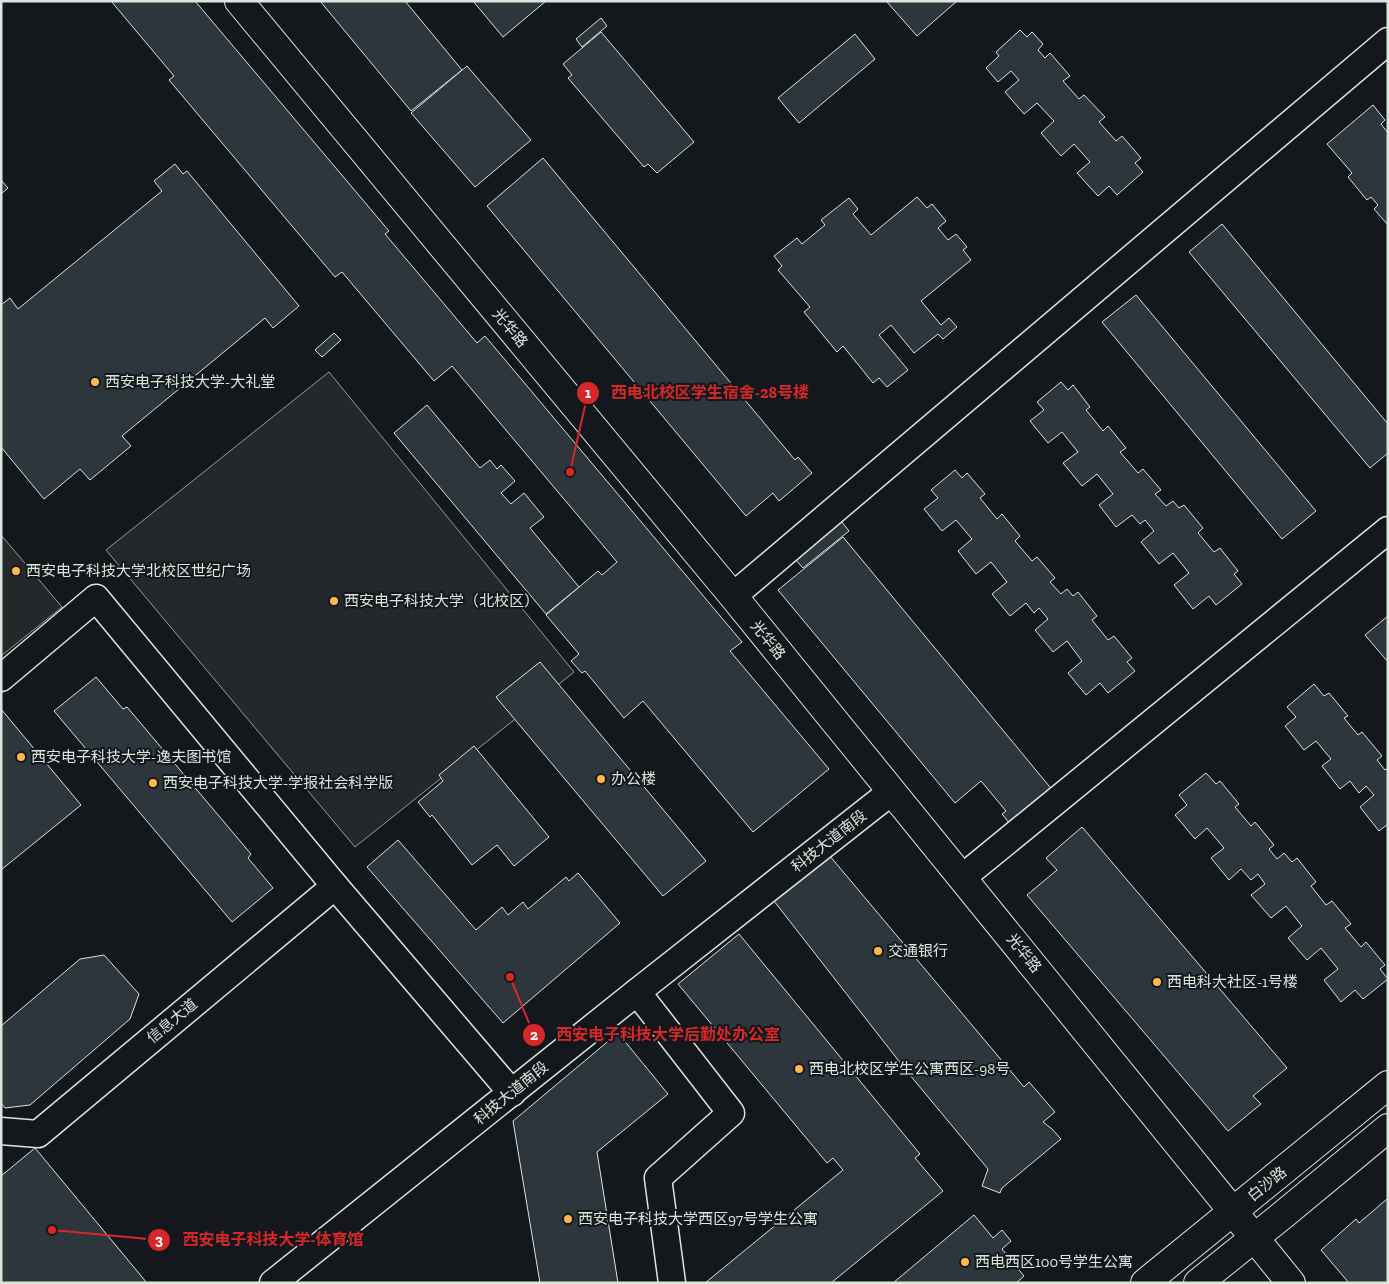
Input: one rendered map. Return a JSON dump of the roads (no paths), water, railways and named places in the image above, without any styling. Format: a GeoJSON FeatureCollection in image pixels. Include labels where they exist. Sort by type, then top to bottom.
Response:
{"type":"FeatureCollection","features":[{"type":"Feature","properties":{"kind":"street","name":"光华路"},"geometry":{"type":"LineString","coordinates":[[238,1],[733,596],[1291,1283]]}},
{"type":"Feature","properties":{"kind":"street"},"geometry":{"type":"LineString","coordinates":[[733,596],[1388,41]]}},
{"type":"Feature","properties":{"kind":"street"},"geometry":{"type":"LineString","coordinates":[[963,877],[1388,530]]}},
{"type":"Feature","properties":{"kind":"street"},"geometry":{"type":"LineString","coordinates":[[1,678],[96,598],[335,886],[512,1093]]}},
{"type":"Feature","properties":{"kind":"street","name":"科技大道南段"},"geometry":{"type":"LineString","coordinates":[[273,1283],[891,792]]}},
{"type":"Feature","properties":{"kind":"street","name":"信息大道"},"geometry":{"type":"LineString","coordinates":[[1,1131],[38,1134],[335,886]]}},
{"type":"Feature","properties":{"kind":"street"},"geometry":{"type":"LineString","coordinates":[[637,992],[732,1113],[658,1178],[672,1283]]}},
{"type":"Feature","properties":{"kind":"street","name":"白沙路"},"geometry":{"type":"LineString","coordinates":[[1145,1283],[1388,1085]]}},
{"type":"Feature","properties":{"kind":"street"},"geometry":{"type":"LineString","coordinates":[[1198,1283],[1388,1128]]}},
{"type":"Feature","properties":{"kind":"place","name":"西安电子科技大学-大礼堂"},"geometry":{"type":"Point","coordinates":[95,382]}},
{"type":"Feature","properties":{"kind":"place","name":"西电北校区学生宿舍-28号楼"},"geometry":{"type":"Point","coordinates":[570,472]}},
{"type":"Feature","properties":{"kind":"place","name":"西安电子科技大学北校区世纪广场"},"geometry":{"type":"Point","coordinates":[16,571]}},
{"type":"Feature","properties":{"kind":"place","name":"西安电子科技大学（北校区）"},"geometry":{"type":"Point","coordinates":[334,601]}},
{"type":"Feature","properties":{"kind":"place","name":"西安电子科技大学-逸夫图书馆"},"geometry":{"type":"Point","coordinates":[21,757]}},
{"type":"Feature","properties":{"kind":"place","name":"办公楼"},"geometry":{"type":"Point","coordinates":[601,779]}},
{"type":"Feature","properties":{"kind":"place","name":"西安电子科技大学-学报社会科学版"},"geometry":{"type":"Point","coordinates":[153,783]}},
{"type":"Feature","properties":{"kind":"place","name":"交通银行"},"geometry":{"type":"Point","coordinates":[878,951]}},
{"type":"Feature","properties":{"kind":"place","name":"西安电子科技大学后勤处办公室"},"geometry":{"type":"Point","coordinates":[510,977]}},
{"type":"Feature","properties":{"kind":"place","name":"西电科大社区-1号楼"},"geometry":{"type":"Point","coordinates":[1157,982]}},
{"type":"Feature","properties":{"kind":"place","name":"西电北校区学生公寓西区-98号"},"geometry":{"type":"Point","coordinates":[799,1069]}},
{"type":"Feature","properties":{"kind":"place","name":"西安电子科技大学西区97号学生公寓"},"geometry":{"type":"Point","coordinates":[568,1219]}},
{"type":"Feature","properties":{"kind":"place","name":"西安电子科技大学-体育馆"},"geometry":{"type":"Point","coordinates":[52,1230]}},
{"type":"Feature","properties":{"kind":"place","name":"西电西区100号学生公寓"},"geometry":{"type":"Point","coordinates":[965,1262]}}]}
